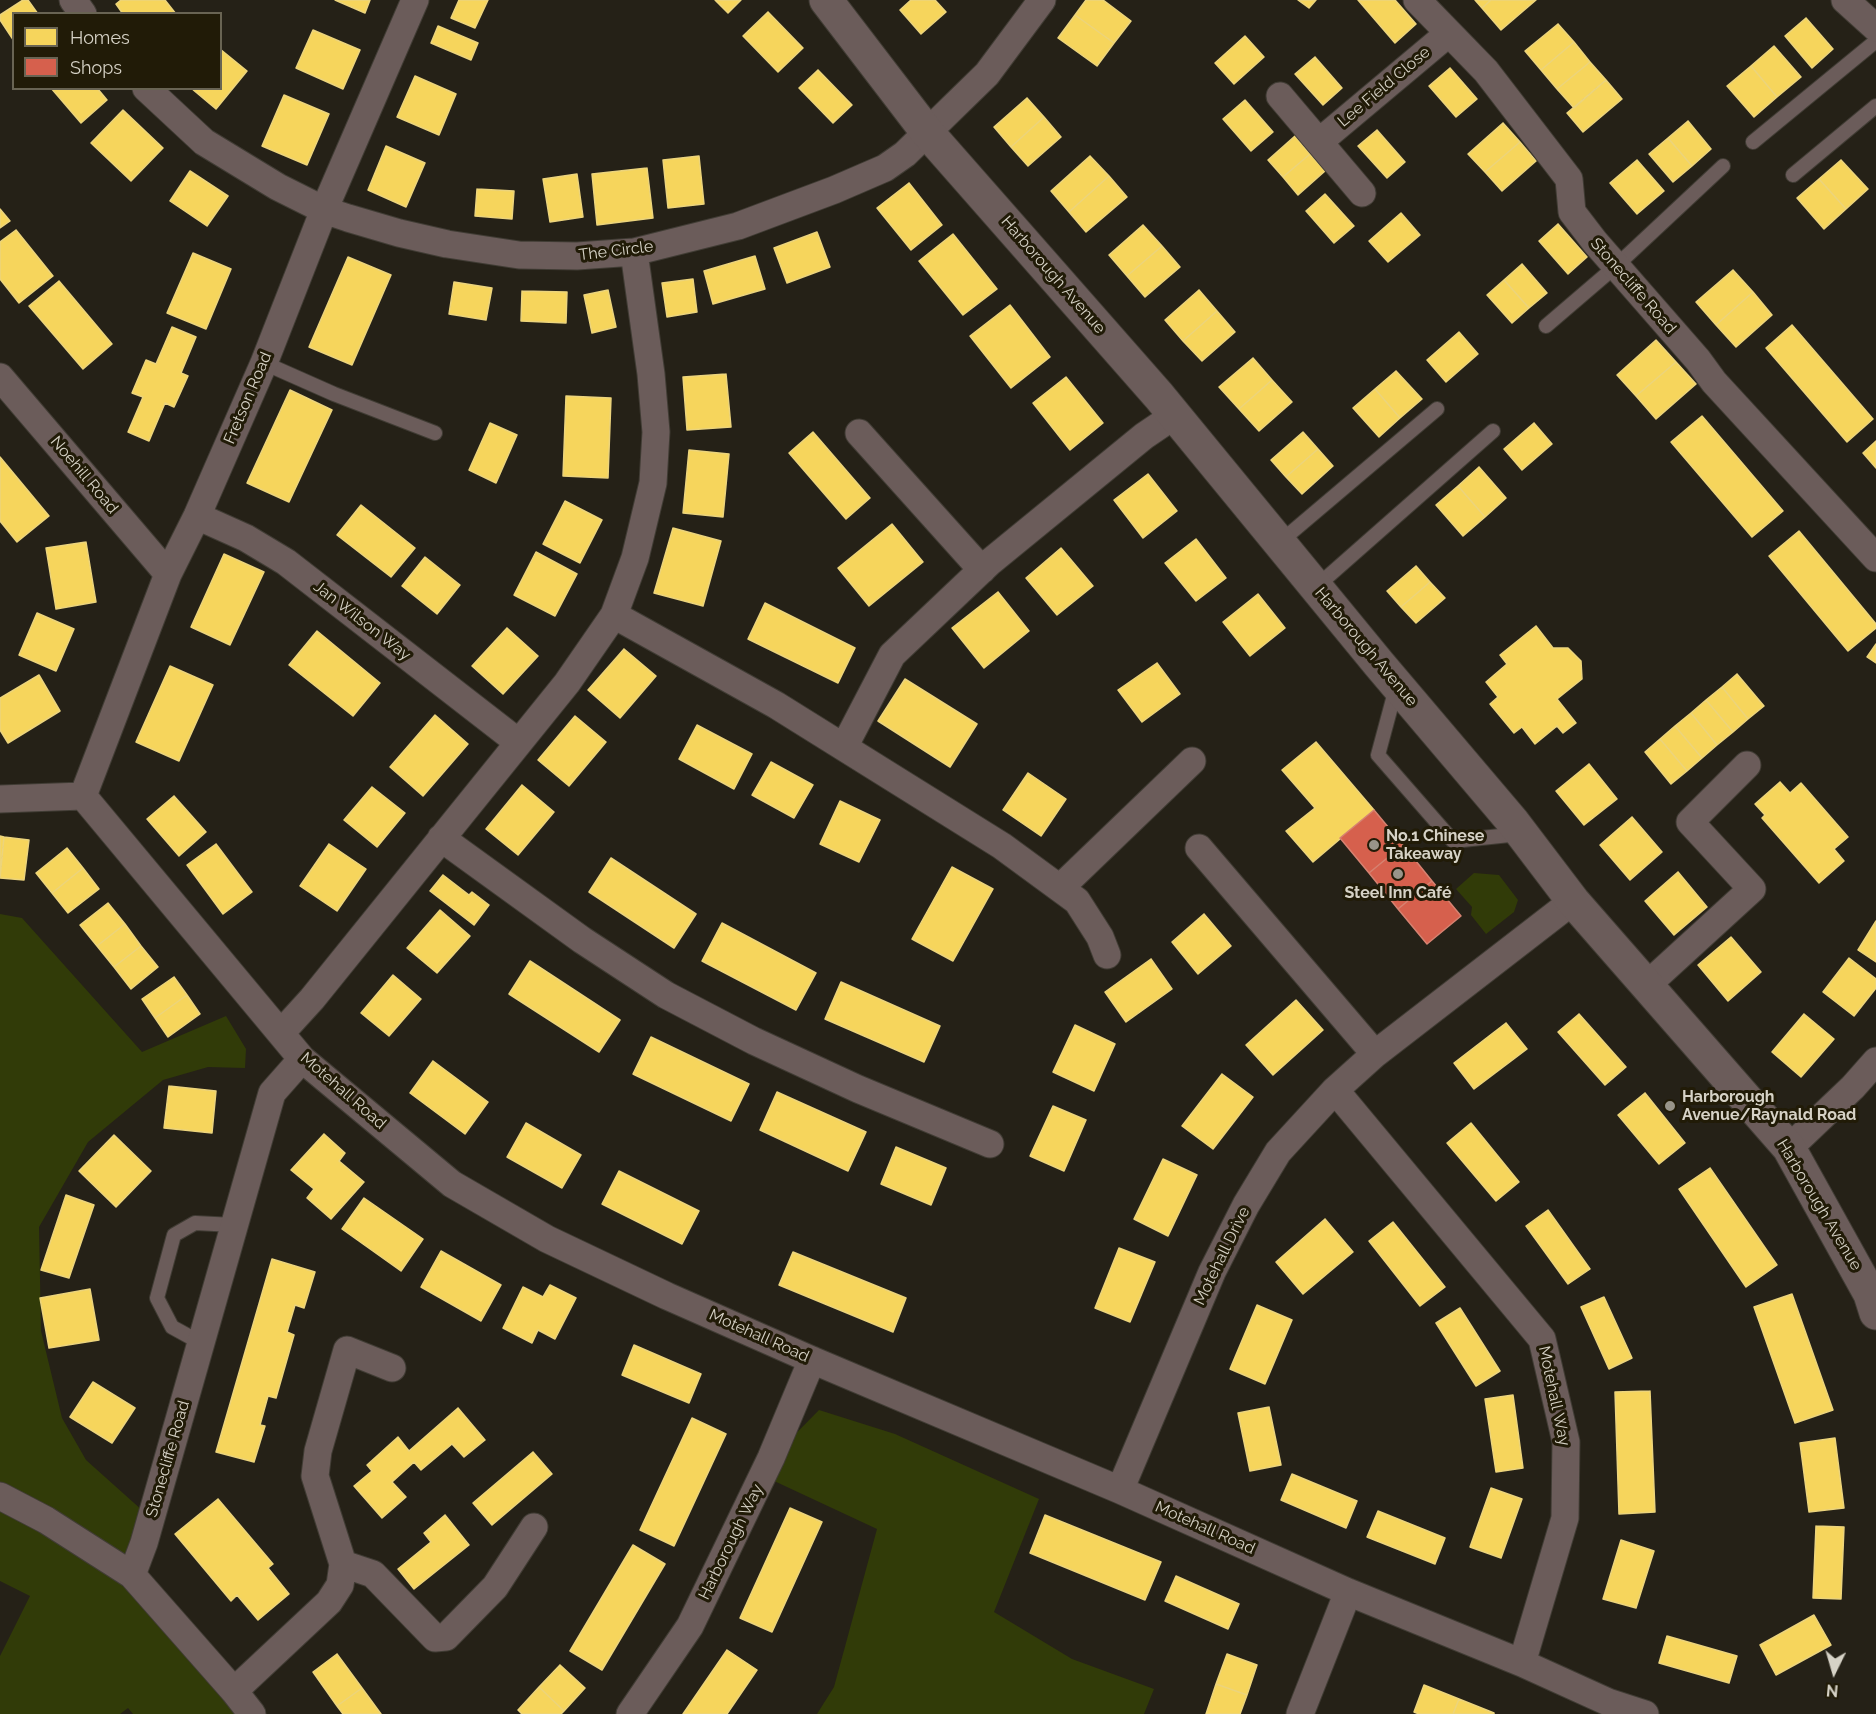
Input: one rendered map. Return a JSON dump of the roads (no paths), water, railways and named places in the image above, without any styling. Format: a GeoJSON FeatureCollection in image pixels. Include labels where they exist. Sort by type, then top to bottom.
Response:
{"type":"FeatureCollection","features":[{"type":"Feature","properties":{"kind":"street","name":"Fretson Road"},"geometry":{"type":"LineString","coordinates":[[83,796],[168,574],[264,363],[324,210],[415,0]]}},
{"type":"Feature","properties":{"kind":"street","name":"Harborough Avenue"},"geometry":{"type":"LineString","coordinates":[[826,0],[927,132],[1175,415],[1522,834],[1573,901],[1789,1148],[1870,1294],[1876,1313]]}},
{"type":"Feature","properties":{"kind":"street","name":"The Circle"},"geometry":{"type":"LineString","coordinates":[[148,90],[204,142],[278,187],[324,210],[367,224],[428,239],[519,255],[577,256],[634,252],[738,226],[885,168],[905,154],[987,74],[1042,0]]}},
{"type":"Feature","properties":{"kind":"street","name":"Stonecliffe Road"},"geometry":{"type":"LineString","coordinates":[[1417,0],[1486,71],[1569,179],[1572,212],[1594,242],[1698,360],[1714,382],[1876,558]]}},
{"type":"Feature","properties":{"kind":"street"},"geometry":{"type":"LineString","coordinates":[[1845,0],[1876,28]]}},
{"type":"Feature","properties":{"kind":"street","name":"Lee Field Close"},"geometry":{"type":"LineString","coordinates":[[1319,142],[1449,33]]}},
{"type":"Feature","properties":{"kind":"street"},"geometry":{"type":"LineString","coordinates":[[1280,96],[1362,193]]}},
{"type":"Feature","properties":{"kind":"street"},"geometry":{"type":"LineString","coordinates":[[281,1033],[312,999],[567,683],[614,615],[635,558],[653,483],[656,432],[651,374],[634,252]]}},
{"type":"Feature","properties":{"kind":"street","name":"Noehill Road"},"geometry":{"type":"LineString","coordinates":[[0,377],[168,574]]}},
{"type":"Feature","properties":{"kind":"street"},"geometry":{"type":"LineString","coordinates":[[844,747],[892,655],[982,570],[1144,436],[1175,415]]}},
{"type":"Feature","properties":{"kind":"street"},"geometry":{"type":"LineString","coordinates":[[859,433],[982,570]]}},
{"type":"Feature","properties":{"kind":"street","name":"Jan Wilson Way"},"geometry":{"type":"LineString","coordinates":[[196,516],[246,538],[286,562],[518,742]]}},
{"type":"Feature","properties":{"kind":"street"},"geometry":{"type":"LineString","coordinates":[[614,615],[776,705],[1002,846],[1077,901],[1100,937],[1107,955]]}},
{"type":"Feature","properties":{"kind":"street"},"geometry":{"type":"LineString","coordinates":[[1060,888],[1192,761]]}},
{"type":"Feature","properties":{"kind":"street"},"geometry":{"type":"LineString","coordinates":[[1647,985],[1752,889],[1690,822],[1748,765]]}},
{"type":"Feature","properties":{"kind":"street"},"geometry":{"type":"LineString","coordinates":[[0,799],[83,796]]}},
{"type":"Feature","properties":{"kind":"street","name":"Motehall Road"},"geometry":{"type":"LineString","coordinates":[[83,796],[302,1059],[452,1184],[547,1239],[667,1296],[1120,1490],[1348,1592],[1522,1663],[1606,1708],[1645,1714]]}},
{"type":"Feature","properties":{"kind":"street"},"geometry":{"type":"LineString","coordinates":[[441,838],[582,940],[666,995],[754,1041],[858,1089],[990,1144]]}},
{"type":"Feature","properties":{"kind":"street"},"geometry":{"type":"LineString","coordinates":[[1200,848],[1375,1054]]}},
{"type":"Feature","properties":{"kind":"street","name":"Motehall Drive"},"geometry":{"type":"LineString","coordinates":[[1120,1490],[1212,1272],[1246,1205],[1278,1152],[1335,1090],[1375,1054],[1573,901]]}},
{"type":"Feature","properties":{"kind":"street","name":"Stonecliffe Road"},"geometry":{"type":"LineString","coordinates":[[132,1575],[144,1543],[272,1093],[302,1059]]}},
{"type":"Feature","properties":{"kind":"street"},"geometry":{"type":"LineString","coordinates":[[1789,1148],[1853,1087],[1876,1061]]}},
{"type":"Feature","properties":{"kind":"street","name":"Motehall Way"},"geometry":{"type":"LineString","coordinates":[[1335,1090],[1542,1339],[1566,1443],[1564,1518],[1522,1663]]}},
{"type":"Feature","properties":{"kind":"street"},"geometry":{"type":"LineString","coordinates":[[234,1691],[329,1602],[340,1585],[343,1564],[315,1476],[318,1451],[347,1350],[392,1368]]}},
{"type":"Feature","properties":{"kind":"street","name":"Harborough Way"},"geometry":{"type":"LineString","coordinates":[[630,1714],[690,1626],[771,1458],[812,1360]]}},
{"type":"Feature","properties":{"kind":"street"},"geometry":{"type":"LineString","coordinates":[[0,1496],[46,1520],[132,1575],[252,1714]]}},
{"type":"Feature","properties":{"kind":"street"},"geometry":{"type":"LineString","coordinates":[[343,1564],[373,1574],[435,1638],[446,1637],[495,1587],[534,1527]]}},
{"type":"Feature","properties":{"kind":"street"},"geometry":{"type":"LineString","coordinates":[[1300,1714],[1348,1592]]}},
{"type":"Feature","properties":{"kind":"lane"},"geometry":{"type":"LineString","coordinates":[[1753,142],[1876,41]]}},
{"type":"Feature","properties":{"kind":"lane"},"geometry":{"type":"LineString","coordinates":[[1793,175],[1876,106]]}},
{"type":"Feature","properties":{"kind":"lane"},"geometry":{"type":"LineString","coordinates":[[1546,326],[1616,266],[1723,166]]}},
{"type":"Feature","properties":{"kind":"lane"},"geometry":{"type":"LineString","coordinates":[[264,363],[334,394],[435,433]]}},
{"type":"Feature","properties":{"kind":"lane"},"geometry":{"type":"LineString","coordinates":[[1280,542],[1437,409]]}},
{"type":"Feature","properties":{"kind":"lane"},"geometry":{"type":"LineString","coordinates":[[1316,587],[1493,431]]}},
{"type":"Feature","properties":{"kind":"lane"},"geometry":{"type":"LineString","coordinates":[[1397,685],[1378,756],[1453,841],[1522,834]]}},
{"type":"Feature","properties":{"kind":"lane"},"geometry":{"type":"LineString","coordinates":[[201,1343],[172,1327],[157,1299],[174,1235],[195,1223],[234,1225]]}},
{"type":"Feature","properties":{"kind":"place","name":"No.1 Chinese Takeaway"},"geometry":{"type":"Point","coordinates":[1374,845]}},
{"type":"Feature","properties":{"kind":"place","name":"Steel Inn Café"},"geometry":{"type":"Point","coordinates":[1398,874]}},
{"type":"Feature","properties":{"kind":"place","name":"Harborough Avenue/Raynald Road"},"geometry":{"type":"Point","coordinates":[1670,1106]}}]}
